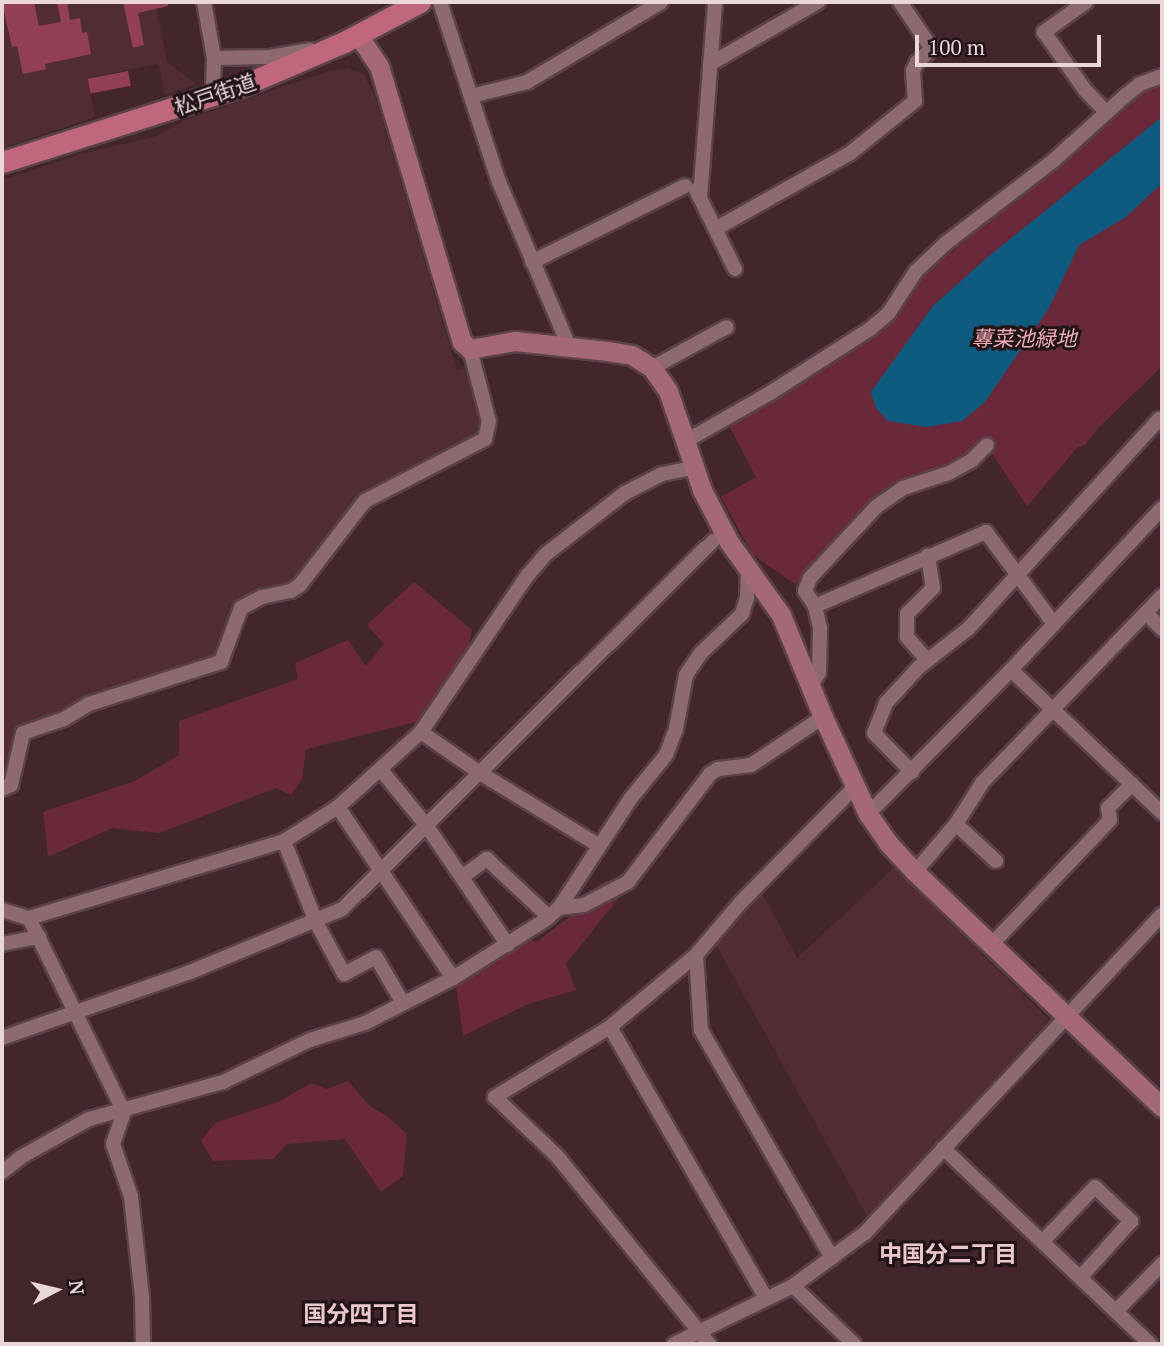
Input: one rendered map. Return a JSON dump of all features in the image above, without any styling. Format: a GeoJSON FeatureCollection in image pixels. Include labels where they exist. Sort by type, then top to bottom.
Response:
{"type":"FeatureCollection","features":[{"type":"Feature","properties":{"kind":"main road","name":"松戸街道"},"geometry":{"type":"LineString","coordinates":[[2,162],[217,95],[279,71],[420,2]]}},
{"type":"Feature","properties":{"kind":"street"},"geometry":{"type":"LineString","coordinates":[[204,2],[214,58],[213,81],[217,95]]}},
{"type":"Feature","properties":{"kind":"street"},"geometry":{"type":"LineString","coordinates":[[440,2],[499,182],[569,346]]}},
{"type":"Feature","properties":{"kind":"street"},"geometry":{"type":"LineString","coordinates":[[471,96],[527,82],[661,2]]}},
{"type":"Feature","properties":{"kind":"street"},"geometry":{"type":"LineString","coordinates":[[700,198],[715,2]]}},
{"type":"Feature","properties":{"kind":"street"},"geometry":{"type":"LineString","coordinates":[[710,64],[818,2]]}},
{"type":"Feature","properties":{"kind":"street"},"geometry":{"type":"LineString","coordinates":[[717,228],[849,154],[915,101],[913,71],[917,62],[932,48],[900,2]]}},
{"type":"Feature","properties":{"kind":"street"},"geometry":{"type":"LineString","coordinates":[[1086,2],[1044,32],[1085,90],[1106,113]]}},
{"type":"Feature","properties":{"kind":"street"},"geometry":{"type":"LineString","coordinates":[[2,789],[11,785],[23,733],[64,719],[89,704],[221,662],[241,608],[262,597],[291,592],[300,585],[365,501],[485,439],[489,422],[470,349],[462,342],[379,66],[351,38],[270,57],[214,58]]}},
{"type":"Feature","properties":{"kind":"street"},"geometry":{"type":"LineString","coordinates":[[686,441],[769,393],[870,329],[888,314],[916,271],[946,243],[1054,160],[1140,84],[1162,76]]}},
{"type":"Feature","properties":{"kind":"street"},"geometry":{"type":"LineString","coordinates":[[532,262],[684,185],[694,186],[717,228],[734,269]]}},
{"type":"Feature","properties":{"kind":"street"},"geometry":{"type":"LineString","coordinates":[[652,368],[726,327]]}},
{"type":"Feature","properties":{"kind":"street"},"geometry":{"type":"LineString","coordinates":[[470,349],[515,341],[569,346],[632,355],[652,368],[668,391],[693,468],[723,533],[781,615],[854,788],[888,843],[990,946],[1162,1107]]}},
{"type":"Feature","properties":{"kind":"street"},"geometry":{"type":"LineString","coordinates":[[912,772],[874,733],[886,703],[927,660],[969,628],[1159,419],[1162,422]]}},
{"type":"Feature","properties":{"kind":"street"},"geometry":{"type":"LineString","coordinates":[[811,686],[819,673],[820,628],[815,606],[805,591],[810,578],[876,507],[903,488],[948,473],[972,460],[987,445]]}},
{"type":"Feature","properties":{"kind":"street"},"geometry":{"type":"LineString","coordinates":[[2,910],[29,918],[284,841],[338,807],[421,733],[527,576],[546,554],[625,493],[662,474],[693,468]]}},
{"type":"Feature","properties":{"kind":"street"},"geometry":{"type":"LineString","coordinates":[[868,814],[1159,517]]}},
{"type":"Feature","properties":{"kind":"street"},"geometry":{"type":"LineString","coordinates":[[815,606],[986,532],[1054,624]]}},
{"type":"Feature","properties":{"kind":"street"},"geometry":{"type":"LineString","coordinates":[[2,1038],[190,972],[342,909],[713,541]]}},
{"type":"Feature","properties":{"kind":"street"},"geometry":{"type":"LineString","coordinates":[[927,660],[907,637],[907,614],[933,588],[928,555]]}},
{"type":"Feature","properties":{"kind":"street"},"geometry":{"type":"LineString","coordinates":[[554,913],[631,798],[666,755],[676,729],[686,675],[701,653],[742,614],[747,598],[748,568]]}},
{"type":"Feature","properties":{"kind":"street"},"geometry":{"type":"LineString","coordinates":[[915,872],[956,824],[982,783],[1051,708],[1162,596]]}},
{"type":"Feature","properties":{"kind":"street"},"geometry":{"type":"LineString","coordinates":[[1146,613],[1162,629]]}},
{"type":"Feature","properties":{"kind":"street"},"geometry":{"type":"LineString","coordinates":[[1011,670],[1162,813]]}},
{"type":"Feature","properties":{"kind":"street"},"geometry":{"type":"LineString","coordinates":[[2,1172],[21,1157],[89,1119],[124,1112],[223,1082],[310,1040],[365,1023],[453,978],[554,913],[584,905],[628,882],[710,774],[718,769],[751,765],[823,717]]}},
{"type":"Feature","properties":{"kind":"street"},"geometry":{"type":"LineString","coordinates":[[421,733],[480,773],[598,845]]}},
{"type":"Feature","properties":{"kind":"street"},"geometry":{"type":"LineString","coordinates":[[382,770],[426,825],[508,945]]}},
{"type":"Feature","properties":{"kind":"street"},"geometry":{"type":"LineString","coordinates":[[990,946],[1110,820],[1108,808],[1132,784]]}},
{"type":"Feature","properties":{"kind":"street"},"geometry":{"type":"LineString","coordinates":[[709,1344],[557,1156],[495,1097],[610,1027],[696,955],[742,901],[854,788]]}},
{"type":"Feature","properties":{"kind":"street"},"geometry":{"type":"LineString","coordinates":[[338,807],[379,872],[453,978]]}},
{"type":"Feature","properties":{"kind":"street"},"geometry":{"type":"LineString","coordinates":[[956,824],[996,861]]}},
{"type":"Feature","properties":{"kind":"street"},"geometry":{"type":"LineString","coordinates":[[284,841],[316,922],[344,974],[376,957],[403,1003]]}},
{"type":"Feature","properties":{"kind":"street"},"geometry":{"type":"LineString","coordinates":[[462,877],[487,859],[554,913]]}},
{"type":"Feature","properties":{"kind":"street"},"geometry":{"type":"LineString","coordinates":[[674,1344],[793,1286],[865,1233],[1162,915]]}},
{"type":"Feature","properties":{"kind":"street"},"geometry":{"type":"LineString","coordinates":[[29,918],[124,1112],[113,1144],[131,1197],[143,1344]]}},
{"type":"Feature","properties":{"kind":"street"},"geometry":{"type":"LineString","coordinates":[[2,944],[39,937]]}},
{"type":"Feature","properties":{"kind":"street"},"geometry":{"type":"LineString","coordinates":[[696,955],[701,1030],[832,1258]]}},
{"type":"Feature","properties":{"kind":"street"},"geometry":{"type":"LineString","coordinates":[[610,1027],[766,1298]]}},
{"type":"Feature","properties":{"kind":"street"},"geometry":{"type":"LineString","coordinates":[[943,1148],[1150,1344]]}},
{"type":"Feature","properties":{"kind":"street"},"geometry":{"type":"LineString","coordinates":[[1042,1242],[1095,1187],[1131,1221],[1080,1278]]}},
{"type":"Feature","properties":{"kind":"street"},"geometry":{"type":"LineString","coordinates":[[1115,1311],[1162,1264]]}},
{"type":"Feature","properties":{"kind":"street"},"geometry":{"type":"LineString","coordinates":[[793,1286],[854,1344]]}},
{"type":"Feature","properties":{"kind":"shaded area"},"geometry":{"type":"Polygon","coordinates":[[[2,2],[155,2],[167,62],[196,84],[165,95],[159,66],[156,64],[87,78],[95,117],[2,148],[2,2]]]}},
{"type":"Feature","properties":{"kind":"shaded area"},"geometry":{"type":"Polygon","coordinates":[[[348,68],[364,75],[376,99],[457,371],[468,367],[484,418],[483,430],[476,439],[362,498],[298,581],[242,601],[219,659],[17,732],[9,773],[2,782],[2,180],[85,153],[154,137],[186,120],[333,70],[348,68]]]}},
{"type":"Feature","properties":{"kind":"shaded area"},"geometry":{"type":"Polygon","coordinates":[[[895,867],[1049,1020],[868,1218],[716,945],[762,893],[797,958],[895,867]]]}},
{"type":"Feature","properties":{"kind":"green space","name":"蓴菜池緑地"},"geometry":{"type":"Polygon","coordinates":[[[1162,84],[1162,366],[1097,429],[1086,444],[1077,448],[1027,506],[987,446],[972,460],[903,488],[805,591],[753,555],[721,497],[756,477],[728,424],[878,333],[904,306],[923,276],[1144,91],[1162,84]]]}},
{"type":"Feature","properties":{"kind":"green space"},"geometry":{"type":"Polygon","coordinates":[[[414,582],[472,630],[467,652],[420,721],[306,749],[302,779],[291,795],[276,788],[159,833],[112,828],[48,857],[43,812],[135,781],[179,755],[179,721],[298,679],[295,663],[348,640],[366,666],[384,644],[367,625],[414,582]]]}},
{"type":"Feature","properties":{"kind":"green space"},"geometry":{"type":"Polygon","coordinates":[[[606,881],[611,881],[620,896],[566,964],[576,990],[528,1004],[463,1036],[456,986],[528,939],[537,942],[578,910],[585,895],[606,881]]]}},
{"type":"Feature","properties":{"kind":"green space"},"geometry":{"type":"Polygon","coordinates":[[[348,1081],[371,1107],[387,1116],[407,1134],[403,1176],[381,1192],[345,1139],[287,1144],[273,1159],[213,1161],[201,1141],[215,1123],[278,1102],[311,1083],[327,1089],[348,1081]]]}},
{"type":"Feature","properties":{"kind":"water"},"geometry":{"type":"Polygon","coordinates":[[[1162,117],[1162,183],[1126,217],[1079,245],[1049,308],[985,402],[962,421],[927,427],[888,421],[876,408],[871,392],[933,306],[989,256],[1162,117]]]}},
{"type":"Feature","properties":{"kind":"building"},"geometry":{"type":"Polygon","coordinates":[[[2,2],[34,2],[39,26],[61,22],[57,3],[67,2],[70,20],[80,18],[82,33],[87,32],[91,54],[45,64],[46,69],[23,74],[17,46],[12,47],[2,2]]]}},
{"type":"Feature","properties":{"kind":"building"},"geometry":{"type":"Polygon","coordinates":[[[123,2],[168,2],[168,6],[138,13],[144,45],[133,48],[123,2]]]}},
{"type":"Feature","properties":{"kind":"building"},"geometry":{"type":"Polygon","coordinates":[[[128,71],[131,86],[91,94],[88,79],[128,71]]]}},
{"type":"Feature","properties":{"kind":"district","name":"中国分二丁目"},"geometry":{"type":"Point","coordinates":[948,1254]}},
{"type":"Feature","properties":{"kind":"district","name":"国分四丁目"},"geometry":{"type":"Point","coordinates":[361,1314]}}]}
